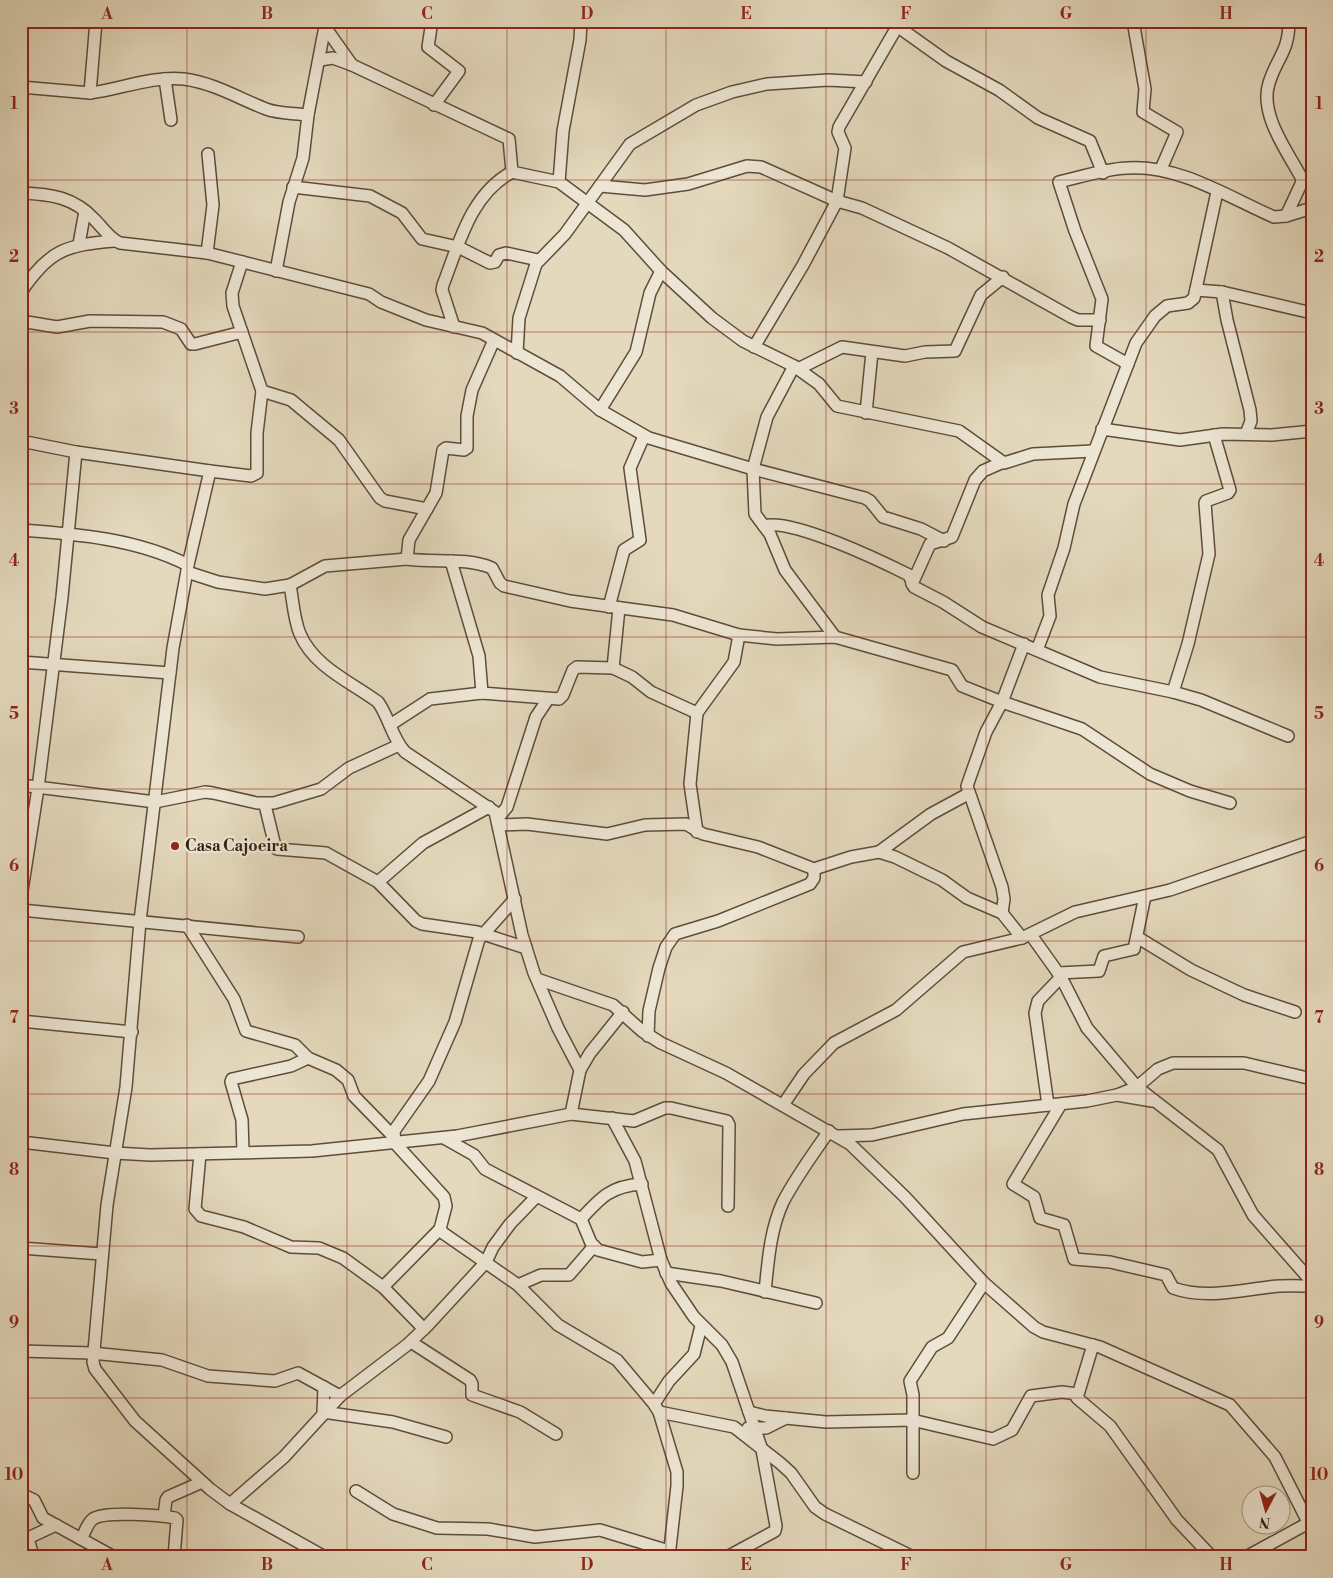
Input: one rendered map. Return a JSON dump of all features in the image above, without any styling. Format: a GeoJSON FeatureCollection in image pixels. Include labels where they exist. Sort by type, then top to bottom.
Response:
{"type":"FeatureCollection","features":[{"type":"Feature","properties":{"kind":"street"},"geometry":{"type":"LineString","coordinates":[[90,93],[96,21]]}},
{"type":"Feature","properties":{"kind":"street"},"geometry":{"type":"LineString","coordinates":[[432,21],[428,47],[459,71],[434,106]]}},
{"type":"Feature","properties":{"kind":"street"},"geometry":{"type":"LineString","coordinates":[[558,182],[560,149],[580,40],[580,21]]}},
{"type":"Feature","properties":{"kind":"street"},"geometry":{"type":"LineString","coordinates":[[1133,21],[1145,89],[1143,112],[1177,132],[1160,169]]}},
{"type":"Feature","properties":{"kind":"street"},"geometry":{"type":"LineString","coordinates":[[1286,216],[1302,182],[1272,119],[1267,92],[1269,83],[1288,42],[1289,21]]}},
{"type":"Feature","properties":{"kind":"street"},"geometry":{"type":"LineString","coordinates":[[325,24],[352,65]]}},
{"type":"Feature","properties":{"kind":"street"},"geometry":{"type":"LineString","coordinates":[[276,271],[292,187],[302,164],[308,115],[320,60],[325,24]]}},
{"type":"Feature","properties":{"kind":"street"},"geometry":{"type":"LineString","coordinates":[[754,347],[803,265],[836,201],[845,148],[838,132],[866,82],[894,24],[946,61],[999,90],[1038,118],[1090,141],[1103,173]]}},
{"type":"Feature","properties":{"kind":"street"},"geometry":{"type":"LineString","coordinates":[[320,60],[333,58],[352,65],[434,106],[509,139],[512,172]]}},
{"type":"Feature","properties":{"kind":"street"},"geometry":{"type":"LineString","coordinates":[[165,79],[171,120]]}},
{"type":"Feature","properties":{"kind":"street"},"geometry":{"type":"LineString","coordinates":[[21,88],[90,93],[115,90],[137,81],[165,79],[205,83],[268,110],[308,115]]}},
{"type":"Feature","properties":{"kind":"street"},"geometry":{"type":"LineString","coordinates":[[517,354],[522,306],[538,260],[562,238],[630,144],[705,102],[732,92],[767,84],[828,80],[866,82]]}},
{"type":"Feature","properties":{"kind":"street"},"geometry":{"type":"LineString","coordinates":[[207,254],[213,205],[208,154]]}},
{"type":"Feature","properties":{"kind":"street"},"geometry":{"type":"LineString","coordinates":[[600,186],[645,190],[688,184],[754,166],[761,167],[836,201],[862,208],[948,248],[1078,320],[1085,328],[1098,335]]}},
{"type":"Feature","properties":{"kind":"street"},"geometry":{"type":"LineString","coordinates":[[1128,364],[1098,349],[1102,299],[1058,183],[1125,168],[1160,169],[1179,173],[1274,217],[1286,216],[1312,208]]}},
{"type":"Feature","properties":{"kind":"street"},"geometry":{"type":"LineString","coordinates":[[454,327],[442,290],[458,247],[477,203],[502,177],[512,172],[558,182],[624,230],[661,271],[712,318],[754,347],[796,368],[819,384],[837,406],[959,431],[1001,463],[1006,464],[1033,454],[1093,451]]}},
{"type":"Feature","properties":{"kind":"street"},"geometry":{"type":"LineString","coordinates":[[292,187],[370,196],[402,213],[422,239],[458,247],[490,263],[495,262],[499,255],[506,253],[538,260]]}},
{"type":"Feature","properties":{"kind":"street"},"geometry":{"type":"LineString","coordinates":[[1037,650],[1050,616],[1048,595],[1052,578],[1062,555],[1074,504],[1093,451],[1142,334],[1155,316],[1171,304],[1191,302],[1196,290],[1217,192]]}},
{"type":"Feature","properties":{"kind":"street"},"geometry":{"type":"LineString","coordinates":[[21,193],[61,197],[75,202],[114,241]]}},
{"type":"Feature","properties":{"kind":"street"},"geometry":{"type":"LineString","coordinates":[[79,244],[86,211]]}},
{"type":"Feature","properties":{"kind":"street"},"geometry":{"type":"LineString","coordinates":[[21,292],[34,272],[47,259],[79,244],[114,241],[136,247],[207,254],[369,294],[382,302],[426,320],[476,330],[560,376],[600,410],[644,436],[754,469],[865,498],[870,501],[883,517],[921,529],[944,541]]}},
{"type":"Feature","properties":{"kind":"street"},"geometry":{"type":"LineString","coordinates":[[21,440],[76,452],[210,471],[251,476],[257,473],[257,433],[262,392],[233,306],[232,293],[242,262]]}},
{"type":"Feature","properties":{"kind":"street"},"geometry":{"type":"LineString","coordinates":[[600,410],[636,352],[650,293],[661,271]]}},
{"type":"Feature","properties":{"kind":"street"},"geometry":{"type":"LineString","coordinates":[[835,637],[824,625],[785,570],[770,534],[758,521],[755,514],[754,469],[767,417],[796,368],[842,347],[905,356],[925,352],[955,352],[981,295],[1003,277]]}},
{"type":"Feature","properties":{"kind":"street"},"geometry":{"type":"LineString","coordinates":[[1196,290],[1222,292],[1312,313]]}},
{"type":"Feature","properties":{"kind":"street"},"geometry":{"type":"LineString","coordinates":[[1222,292],[1226,320],[1250,410],[1250,421],[1246,434]]}},
{"type":"Feature","properties":{"kind":"street"},"geometry":{"type":"LineString","coordinates":[[1078,320],[1100,320]]}},
{"type":"Feature","properties":{"kind":"street"},"geometry":{"type":"LineString","coordinates":[[21,322],[57,327],[90,322],[163,322],[181,329],[192,344],[242,332]]}},
{"type":"Feature","properties":{"kind":"street"},"geometry":{"type":"LineString","coordinates":[[408,559],[409,540],[436,493],[442,450],[446,448],[464,450],[467,448],[467,416],[472,390],[494,340]]}},
{"type":"Feature","properties":{"kind":"street"},"geometry":{"type":"LineString","coordinates":[[866,413],[872,352]]}},
{"type":"Feature","properties":{"kind":"street"},"geometry":{"type":"LineString","coordinates":[[262,392],[291,400],[339,440],[380,498],[385,501],[427,509]]}},
{"type":"Feature","properties":{"kind":"street"},"geometry":{"type":"LineString","coordinates":[[1102,429],[1180,440],[1214,435],[1272,435],[1312,431]]}},
{"type":"Feature","properties":{"kind":"street"},"geometry":{"type":"LineString","coordinates":[[1173,692],[1188,644],[1209,554],[1206,501],[1228,493],[1230,490],[1214,435]]}},
{"type":"Feature","properties":{"kind":"street"},"geometry":{"type":"LineString","coordinates":[[613,668],[614,607],[624,550],[640,540],[630,472],[644,436]]}},
{"type":"Feature","properties":{"kind":"street"},"geometry":{"type":"LineString","coordinates":[[21,897],[38,788],[67,559],[76,452]]}},
{"type":"Feature","properties":{"kind":"street"},"geometry":{"type":"LineString","coordinates":[[912,584],[930,544],[952,537],[979,474],[1001,463]]}},
{"type":"Feature","properties":{"kind":"street"},"geometry":{"type":"LineString","coordinates":[[210,471],[188,568],[170,673],[140,920],[126,1087],[101,1254],[92,1353],[95,1369],[135,1421],[202,1482],[230,1504],[325,1557]]}},
{"type":"Feature","properties":{"kind":"street"},"geometry":{"type":"LineString","coordinates":[[764,526],[774,524],[853,548],[909,575],[912,584],[982,626],[1100,677],[1173,692],[1219,706],[1288,736]]}},
{"type":"Feature","properties":{"kind":"street"},"geometry":{"type":"LineString","coordinates":[[21,530],[68,533],[137,545],[169,555],[188,568],[238,586],[265,589],[290,586],[325,566],[408,559],[430,562],[468,560],[492,568],[500,583],[504,586],[570,601],[673,615],[739,635],[777,639],[835,637],[952,670],[962,686],[1002,702],[1082,729],[1150,774],[1190,791],[1230,803]]}},
{"type":"Feature","properties":{"kind":"street"},"geometry":{"type":"LineString","coordinates":[[451,560],[479,656],[482,693]]}},
{"type":"Feature","properties":{"kind":"street"},"geometry":{"type":"LineString","coordinates":[[290,586],[300,633],[308,649],[319,661],[378,702],[390,724],[398,745],[413,758],[489,806],[498,822],[526,948],[558,1028],[580,1070]]}},
{"type":"Feature","properties":{"kind":"street"},"geometry":{"type":"LineString","coordinates":[[822,638],[824,625]]}},
{"type":"Feature","properties":{"kind":"street"},"geometry":{"type":"LineString","coordinates":[[697,832],[690,784],[697,712],[734,662],[739,635]]}},
{"type":"Feature","properties":{"kind":"street"},"geometry":{"type":"LineString","coordinates":[[1002,913],[1004,899],[1002,887],[968,794],[968,782],[986,732],[1002,702],[1024,644]]}},
{"type":"Feature","properties":{"kind":"street"},"geometry":{"type":"LineString","coordinates":[[21,662],[170,673]]}},
{"type":"Feature","properties":{"kind":"street"},"geometry":{"type":"LineString","coordinates":[[390,724],[430,699],[482,693],[548,699],[561,698],[575,668],[613,668],[632,677],[651,692],[697,712]]}},
{"type":"Feature","properties":{"kind":"street"},"geometry":{"type":"LineString","coordinates":[[498,822],[507,807],[536,717],[548,699]]}},
{"type":"Feature","properties":{"kind":"street"},"geometry":{"type":"LineString","coordinates":[[21,785],[155,802],[205,792],[266,805],[320,789],[349,768],[398,745]]}},
{"type":"Feature","properties":{"kind":"street"},"geometry":{"type":"LineString","coordinates":[[879,852],[931,814],[968,794]]}},
{"type":"Feature","properties":{"kind":"street"},"geometry":{"type":"LineString","coordinates":[[266,805],[277,849],[326,853],[378,882],[416,921],[483,934],[526,948]]}},
{"type":"Feature","properties":{"kind":"street"},"geometry":{"type":"LineString","coordinates":[[378,882],[423,844],[489,806]]}},
{"type":"Feature","properties":{"kind":"street"},"geometry":{"type":"LineString","coordinates":[[498,822],[607,834],[645,824],[686,824],[697,832],[758,847],[814,869],[858,855],[879,852],[895,857],[942,880],[967,898],[1002,913],[1027,936],[1060,975],[1087,1028],[1137,1086],[1218,1150],[1253,1215],[1312,1282]]}},
{"type":"Feature","properties":{"kind":"street"},"geometry":{"type":"LineString","coordinates":[[783,1105],[804,1074],[834,1043],[896,1010],[963,952],[1027,936],[1075,912],[1145,896],[1198,881],[1270,853],[1312,841]]}},
{"type":"Feature","properties":{"kind":"street"},"geometry":{"type":"LineString","coordinates":[[648,1036],[650,1011],[659,968],[668,941],[675,934],[718,921],[810,884],[814,878],[814,869]]}},
{"type":"Feature","properties":{"kind":"street"},"geometry":{"type":"LineString","coordinates":[[1048,1105],[1035,1013],[1038,1001],[1060,975],[1099,972],[1104,956],[1134,949],[1145,896]]}},
{"type":"Feature","properties":{"kind":"street"},"geometry":{"type":"LineString","coordinates":[[394,1140],[404,1115],[429,1081],[460,1008],[477,945],[483,934],[515,899]]}},
{"type":"Feature","properties":{"kind":"street"},"geometry":{"type":"LineString","coordinates":[[21,910],[140,920],[298,937]]}},
{"type":"Feature","properties":{"kind":"street"},"geometry":{"type":"LineString","coordinates":[[187,925],[234,999],[246,1030],[295,1045],[308,1058],[336,1070],[348,1080],[354,1096],[444,1197],[446,1206],[440,1229],[383,1287]]}},
{"type":"Feature","properties":{"kind":"street"},"geometry":{"type":"LineString","coordinates":[[1137,937],[1191,970],[1244,995],[1294,1012]]}},
{"type":"Feature","properties":{"kind":"street"},"geometry":{"type":"LineString","coordinates":[[537,979],[602,1000],[622,1012],[648,1036],[726,1073],[850,1144],[905,1197],[984,1283],[1034,1327],[1043,1332],[1092,1345],[1152,1368],[1230,1405],[1274,1457],[1310,1521],[1246,1557]]}},
{"type":"Feature","properties":{"kind":"street"},"geometry":{"type":"LineString","coordinates":[[571,1114],[580,1070],[590,1053],[622,1012]]}},
{"type":"Feature","properties":{"kind":"street"},"geometry":{"type":"LineString","coordinates":[[21,1021],[132,1032]]}},
{"type":"Feature","properties":{"kind":"street"},"geometry":{"type":"LineString","coordinates":[[243,1152],[242,1120],[231,1082],[232,1079],[291,1066],[308,1058]]}},
{"type":"Feature","properties":{"kind":"street"},"geometry":{"type":"LineString","coordinates":[[833,1133],[872,1135],[937,1118],[1061,1104],[1117,1095],[1137,1086],[1158,1069],[1172,1063],[1244,1063],[1312,1079]]}},
{"type":"Feature","properties":{"kind":"street"},"geometry":{"type":"LineString","coordinates":[[1117,1095],[1156,1102]]}},
{"type":"Feature","properties":{"kind":"street"},"geometry":{"type":"LineString","coordinates":[[1061,1104],[1013,1184],[1034,1198],[1040,1218],[1064,1225],[1074,1259],[1110,1262],[1166,1275],[1173,1288],[1180,1290],[1232,1294],[1270,1286],[1312,1286]]}},
{"type":"Feature","properties":{"kind":"street"},"geometry":{"type":"LineString","coordinates":[[21,1142],[115,1153],[200,1154],[312,1151],[394,1140],[444,1138],[571,1114],[638,1121],[665,1108],[671,1108],[727,1121],[731,1130],[728,1206]]}},
{"type":"Feature","properties":{"kind":"street"},"geometry":{"type":"LineString","coordinates":[[612,1118],[635,1161],[666,1273],[676,1292],[702,1326],[728,1353],[762,1450],[776,1526],[775,1531],[727,1557]]}},
{"type":"Feature","properties":{"kind":"street"},"geometry":{"type":"LineString","coordinates":[[765,1292],[770,1248],[781,1207],[833,1133]]}},
{"type":"Feature","properties":{"kind":"street"},"geometry":{"type":"LineString","coordinates":[[444,1138],[474,1155],[485,1169],[581,1219],[594,1246],[603,1252],[642,1262],[661,1260]]}},
{"type":"Feature","properties":{"kind":"street"},"geometry":{"type":"LineString","coordinates":[[200,1154],[196,1209],[201,1216],[250,1229],[291,1247],[327,1250],[343,1258],[383,1287],[424,1329]]}},
{"type":"Feature","properties":{"kind":"street"},"geometry":{"type":"LineString","coordinates":[[581,1219],[607,1193],[620,1187],[642,1184]]}},
{"type":"Feature","properties":{"kind":"street"},"geometry":{"type":"LineString","coordinates":[[230,1504],[284,1457],[323,1412],[340,1396],[411,1342],[424,1329],[486,1262],[493,1247],[510,1224],[536,1197]]}},
{"type":"Feature","properties":{"kind":"street"},"geometry":{"type":"LineString","coordinates":[[356,1491],[393,1514],[437,1528],[488,1530],[535,1537],[600,1530],[669,1554],[677,1472],[656,1408],[617,1360],[558,1325],[518,1285],[440,1229]]}},
{"type":"Feature","properties":{"kind":"street"},"geometry":{"type":"LineString","coordinates":[[518,1285],[541,1275],[569,1275],[594,1246]]}},
{"type":"Feature","properties":{"kind":"street"},"geometry":{"type":"LineString","coordinates":[[21,1248],[101,1254]]}},
{"type":"Feature","properties":{"kind":"street"},"geometry":{"type":"LineString","coordinates":[[666,1273],[729,1282],[816,1303]]}},
{"type":"Feature","properties":{"kind":"street"},"geometry":{"type":"LineString","coordinates":[[913,1473],[913,1395],[910,1380],[932,1347],[948,1338],[984,1283]]}},
{"type":"Feature","properties":{"kind":"street"},"geometry":{"type":"LineString","coordinates":[[656,1408],[670,1381],[690,1360],[702,1326]]}},
{"type":"Feature","properties":{"kind":"street"},"geometry":{"type":"LineString","coordinates":[[411,1342],[470,1380],[472,1396],[520,1412],[556,1434]]}},
{"type":"Feature","properties":{"kind":"street"},"geometry":{"type":"LineString","coordinates":[[1092,1345],[1077,1398],[1110,1426],[1177,1520],[1212,1557]]}},
{"type":"Feature","properties":{"kind":"street"},"geometry":{"type":"LineString","coordinates":[[21,1351],[92,1353],[162,1360],[208,1376],[275,1381],[298,1373],[340,1396]]}},
{"type":"Feature","properties":{"kind":"street"},"geometry":{"type":"LineString","coordinates":[[323,1412],[324,1387]]}},
{"type":"Feature","properties":{"kind":"street"},"geometry":{"type":"LineString","coordinates":[[749,1412],[762,1416],[837,1422],[912,1420],[997,1438],[1012,1430],[1031,1396],[1062,1392],[1077,1394]]}},
{"type":"Feature","properties":{"kind":"street"},"geometry":{"type":"LineString","coordinates":[[656,1408],[734,1427],[754,1429],[766,1428],[786,1418]]}},
{"type":"Feature","properties":{"kind":"street"},"geometry":{"type":"LineString","coordinates":[[323,1412],[393,1422],[446,1437]]}},
{"type":"Feature","properties":{"kind":"street"},"geometry":{"type":"LineString","coordinates":[[734,1427],[791,1473],[810,1500],[825,1514],[913,1557]]}},
{"type":"Feature","properties":{"kind":"street"},"geometry":{"type":"LineString","coordinates":[[164,1516],[168,1497],[202,1482]]}},
{"type":"Feature","properties":{"kind":"street"},"geometry":{"type":"LineString","coordinates":[[21,1494],[34,1500],[43,1518],[114,1557]]}},
{"type":"Feature","properties":{"kind":"street"},"geometry":{"type":"LineString","coordinates":[[81,1539],[90,1522],[101,1515],[164,1516],[175,1518],[177,1520],[174,1557]]}},
{"type":"Feature","properties":{"kind":"street"},"geometry":{"type":"LineString","coordinates":[[33,1557],[28,1538],[56,1525]]}},
{"type":"Feature","properties":{"kind":"place","name":"Casa Cajoeira"},"geometry":{"type":"Point","coordinates":[175,846]}}]}
